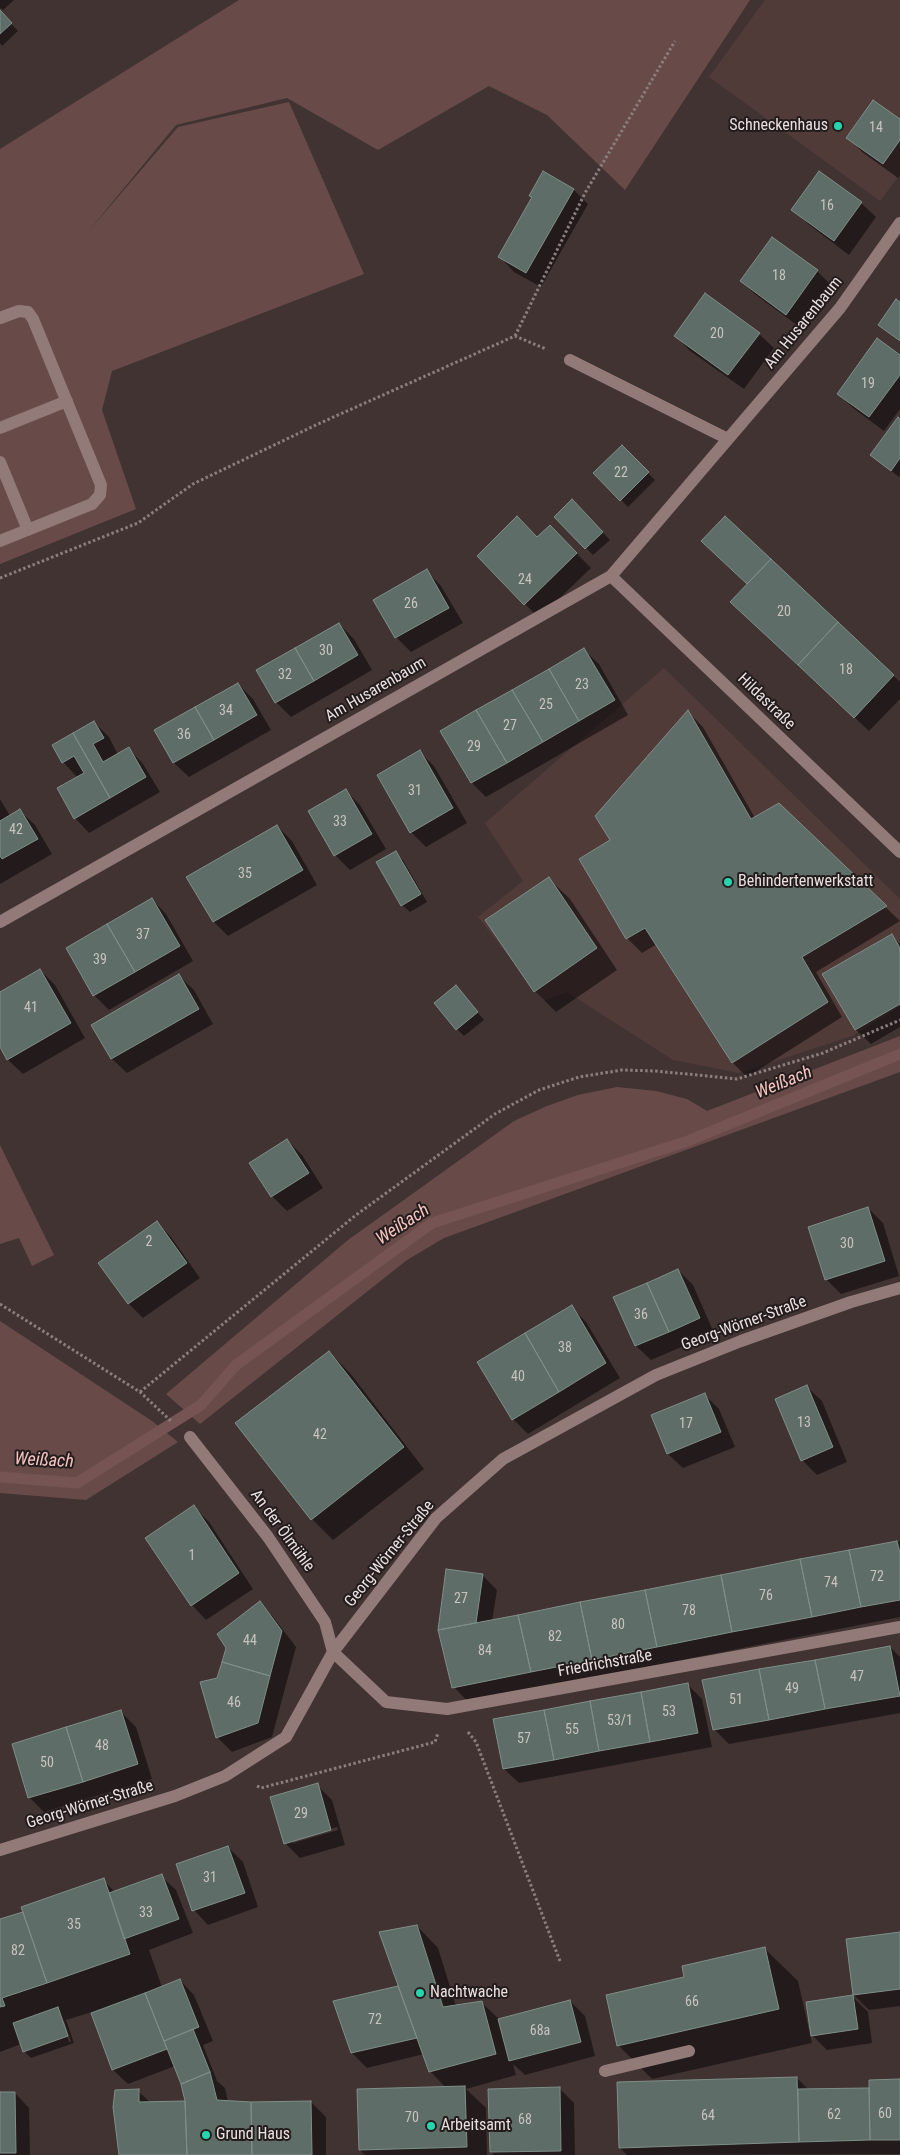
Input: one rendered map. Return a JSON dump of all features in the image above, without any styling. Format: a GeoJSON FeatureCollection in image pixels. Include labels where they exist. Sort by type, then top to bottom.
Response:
{"type":"FeatureCollection","features":[{"type":"Feature","properties":{"kind":"street","name":"Am Husarenbaum"},"geometry":{"type":"LineString","coordinates":[[0,922],[610,576],[840,308],[900,223]]}},
{"type":"Feature","properties":{"kind":"street"},"geometry":{"type":"LineString","coordinates":[[0,318],[18,311],[28,312],[33,319],[101,485],[100,495],[92,504],[0,541]]}},
{"type":"Feature","properties":{"kind":"street"},"geometry":{"type":"LineString","coordinates":[[570,360],[728,439]]}},
{"type":"Feature","properties":{"kind":"street"},"geometry":{"type":"LineString","coordinates":[[0,428],[67,401]]}},
{"type":"Feature","properties":{"kind":"street"},"geometry":{"type":"LineString","coordinates":[[0,462],[28,530]]}},
{"type":"Feature","properties":{"kind":"street","name":"Hildastraße"},"geometry":{"type":"LineString","coordinates":[[610,576],[900,852]]}},
{"type":"Feature","properties":{"kind":"street","name":"Georg-Wörner-Straße"},"geometry":{"type":"LineString","coordinates":[[0,1850],[176,1796],[225,1776],[286,1737],[333,1652],[436,1518],[503,1459],[656,1375],[741,1341],[851,1302],[900,1288]]}},
{"type":"Feature","properties":{"kind":"street","name":"An der Ölmühle"},"geometry":{"type":"LineString","coordinates":[[190,1437],[268,1537],[325,1622],[333,1652]]}},
{"type":"Feature","properties":{"kind":"street","name":"Friedrichstraße"},"geometry":{"type":"LineString","coordinates":[[333,1652],[386,1702],[447,1709],[900,1628]]}},
{"type":"Feature","properties":{"kind":"street"},"geometry":{"type":"LineString","coordinates":[[604,2072],[689,2051]]}},
{"type":"Feature","properties":{"kind":"path"},"geometry":{"type":"LineString","coordinates":[[0,578],[138,523],[193,484],[318,424],[515,336],[584,193],[675,41]]}},
{"type":"Feature","properties":{"kind":"path"},"geometry":{"type":"LineString","coordinates":[[515,336],[570,360]]}},
{"type":"Feature","properties":{"kind":"path"},"geometry":{"type":"LineString","coordinates":[[140,1392],[356,1215],[495,1114],[539,1090],[579,1077],[622,1070],[656,1071],[737,1079],[823,1053],[900,1020]]}},
{"type":"Feature","properties":{"kind":"path"},"geometry":{"type":"LineString","coordinates":[[0,1304],[140,1392],[158,1410]]}},
{"type":"Feature","properties":{"kind":"path"},"geometry":{"type":"LineString","coordinates":[[225,1776],[261,1788],[434,1742],[447,1709],[476,1742],[560,1961]]}},
{"type":"Feature","properties":{"kind":"shaded area"},"geometry":{"type":"Polygon","coordinates":[[[239,0],[750,0],[625,190],[547,115],[489,86],[378,150],[287,98],[176,125],[87,233],[178,127],[289,102],[364,274],[112,371],[102,410],[136,509],[0,564],[0,149],[239,0]]]}},
{"type":"Feature","properties":{"kind":"shaded area","name":"Schneckenhaus"},"geometry":{"type":"Polygon","coordinates":[[[765,0],[900,0],[900,174],[880,201],[709,77],[765,0]]]}},
{"type":"Feature","properties":{"kind":"shaded area"},"geometry":{"type":"Polygon","coordinates":[[[664,668],[900,899],[900,1007],[852,1036],[739,1073],[673,1060],[567,992],[544,1001],[478,917],[523,881],[485,823],[664,668]]]}},
{"type":"Feature","properties":{"kind":"shaded area"},"geometry":{"type":"Polygon","coordinates":[[[900,1036],[900,1072],[444,1238],[407,1260],[200,1424],[166,1394],[348,1240],[514,1121],[578,1095],[617,1087],[656,1091],[687,1099],[707,1111],[900,1036]]]}},
{"type":"Feature","properties":{"kind":"shaded area"},"geometry":{"type":"Polygon","coordinates":[[[0,1145],[54,1255],[32,1266],[19,1238],[0,1244],[0,1145]]]}},
{"type":"Feature","properties":{"kind":"shaded area"},"geometry":{"type":"Polygon","coordinates":[[[0,1321],[152,1421],[178,1442],[86,1500],[0,1493],[0,1321]]]}},
{"type":"Feature","properties":{"kind":"building"},"geometry":{"type":"Polygon","coordinates":[[[0,10],[12,23],[0,34],[0,10]]]}},
{"type":"Feature","properties":{"kind":"building"},"geometry":{"type":"Polygon","coordinates":[[[873,100],[900,119],[900,140],[883,164],[846,138],[873,100]]]}},
{"type":"Feature","properties":{"kind":"building"},"geometry":{"type":"Polygon","coordinates":[[[543,171],[574,189],[526,273],[498,257],[532,197],[529,196],[543,171]]]}},
{"type":"Feature","properties":{"kind":"building"},"geometry":{"type":"Polygon","coordinates":[[[819,171],[862,202],[834,241],[791,210],[819,171]]]}},
{"type":"Feature","properties":{"kind":"building"},"geometry":{"type":"Polygon","coordinates":[[[772,237],[818,270],[786,315],[740,281],[772,237]]]}},
{"type":"Feature","properties":{"kind":"building"},"geometry":{"type":"Polygon","coordinates":[[[705,293],[760,333],[728,375],[674,336],[705,293]]]}},
{"type":"Feature","properties":{"kind":"building"},"geometry":{"type":"Polygon","coordinates":[[[896,299],[900,302],[900,341],[878,325],[896,299]]]}},
{"type":"Feature","properties":{"kind":"building"},"geometry":{"type":"Polygon","coordinates":[[[877,338],[900,355],[900,375],[869,417],[837,394],[877,338]]]}},
{"type":"Feature","properties":{"kind":"building"},"geometry":{"type":"Polygon","coordinates":[[[898,417],[900,419],[900,458],[891,471],[870,455],[898,417]]]}},
{"type":"Feature","properties":{"kind":"building"},"geometry":{"type":"Polygon","coordinates":[[[622,445],[649,472],[620,501],[593,473],[622,445]]]}},
{"type":"Feature","properties":{"kind":"building"},"geometry":{"type":"Polygon","coordinates":[[[572,499],[603,532],[585,549],[554,517],[572,499]]]}},
{"type":"Feature","properties":{"kind":"building"},"geometry":{"type":"Polygon","coordinates":[[[517,516],[537,537],[550,525],[577,553],[524,605],[477,556],[517,516]]]}},
{"type":"Feature","properties":{"kind":"building"},"geometry":{"type":"Polygon","coordinates":[[[725,516],[771,559],[747,584],[701,541],[725,516]]]}},
{"type":"Feature","properties":{"kind":"building"},"geometry":{"type":"Polygon","coordinates":[[[771,559],[838,622],[798,665],[730,602],[771,559]]]}},
{"type":"Feature","properties":{"kind":"building"},"geometry":{"type":"Polygon","coordinates":[[[427,569],[449,608],[395,638],[373,600],[427,569]]]}},
{"type":"Feature","properties":{"kind":"building"},"geometry":{"type":"Polygon","coordinates":[[[838,622],[894,675],[854,718],[798,665],[838,622]]]}},
{"type":"Feature","properties":{"kind":"building"},"geometry":{"type":"Polygon","coordinates":[[[339,623],[358,655],[314,681],[295,648],[339,623]]]}},
{"type":"Feature","properties":{"kind":"building"},"geometry":{"type":"Polygon","coordinates":[[[295,648],[314,681],[275,703],[256,670],[295,648]]]}},
{"type":"Feature","properties":{"kind":"building"},"geometry":{"type":"Polygon","coordinates":[[[584,648],[615,700],[579,721],[549,669],[584,648]]]}},
{"type":"Feature","properties":{"kind":"building"},"geometry":{"type":"Polygon","coordinates":[[[549,669],[579,721],[543,742],[512,690],[549,669]]]}},
{"type":"Feature","properties":{"kind":"building"},"geometry":{"type":"Polygon","coordinates":[[[238,683],[257,715],[214,740],[195,707],[238,683]]]}},
{"type":"Feature","properties":{"kind":"building"},"geometry":{"type":"Polygon","coordinates":[[[512,690],[543,742],[507,763],[476,710],[512,690]]]}},
{"type":"Feature","properties":{"kind":"building"},"geometry":{"type":"Polygon","coordinates":[[[195,707],[214,740],[173,763],[154,730],[195,707]]]}},
{"type":"Feature","properties":{"kind":"building"},"geometry":{"type":"Polygon","coordinates":[[[476,710],[507,763],[471,783],[440,731],[476,710]]]}},
{"type":"Feature","properties":{"kind":"building","name":"Behindertenwerkstatt"},"geometry":{"type":"Polygon","coordinates":[[[688,710],[751,819],[779,803],[887,906],[802,957],[828,1002],[732,1063],[645,928],[626,939],[579,859],[610,840],[595,816],[688,710]]]}},
{"type":"Feature","properties":{"kind":"building"},"geometry":{"type":"Polygon","coordinates":[[[94,721],[104,738],[93,744],[103,762],[129,747],[146,777],[110,798],[73,733],[94,721]]]}},
{"type":"Feature","properties":{"kind":"building"},"geometry":{"type":"Polygon","coordinates":[[[73,733],[110,798],[74,819],[57,788],[84,773],[74,756],[62,763],[52,745],[73,733]]]}},
{"type":"Feature","properties":{"kind":"building"},"geometry":{"type":"Polygon","coordinates":[[[420,750],[453,808],[410,833],[377,775],[420,750]]]}},
{"type":"Feature","properties":{"kind":"building"},"geometry":{"type":"Polygon","coordinates":[[[346,789],[372,834],[334,856],[308,811],[346,789]]]}},
{"type":"Feature","properties":{"kind":"building"},"geometry":{"type":"Polygon","coordinates":[[[20,809],[38,839],[2,859],[0,856],[0,821],[20,809]]]}},
{"type":"Feature","properties":{"kind":"building"},"geometry":{"type":"Polygon","coordinates":[[[277,825],[303,870],[213,922],[186,877],[277,825]]]}},
{"type":"Feature","properties":{"kind":"building"},"geometry":{"type":"Polygon","coordinates":[[[396,851],[421,894],[401,906],[376,862],[396,851]]]}},
{"type":"Feature","properties":{"kind":"building"},"geometry":{"type":"Polygon","coordinates":[[[549,877],[597,948],[534,992],[485,920],[549,877]]]}},
{"type":"Feature","properties":{"kind":"building"},"geometry":{"type":"Polygon","coordinates":[[[152,898],[180,946],[135,972],[107,924],[152,898]]]}},
{"type":"Feature","properties":{"kind":"building"},"geometry":{"type":"Polygon","coordinates":[[[107,924],[135,972],[93,996],[66,948],[107,924]]]}},
{"type":"Feature","properties":{"kind":"building"},"geometry":{"type":"Polygon","coordinates":[[[892,934],[900,948],[900,1004],[855,1030],[822,974],[892,934]]]}},
{"type":"Feature","properties":{"kind":"building"},"geometry":{"type":"Polygon","coordinates":[[[40,969],[71,1023],[7,1060],[0,1047],[0,992],[40,969]]]}},
{"type":"Feature","properties":{"kind":"building"},"geometry":{"type":"Polygon","coordinates":[[[179,974],[199,1009],[111,1059],[91,1025],[179,974]]]}},
{"type":"Feature","properties":{"kind":"building"},"geometry":{"type":"Polygon","coordinates":[[[456,985],[478,1012],[456,1030],[434,1003],[456,985]]]}},
{"type":"Feature","properties":{"kind":"building"},"geometry":{"type":"Polygon","coordinates":[[[287,1139],[309,1173],[271,1197],[249,1163],[287,1139]]]}},
{"type":"Feature","properties":{"kind":"building"},"geometry":{"type":"Polygon","coordinates":[[[868,1207],[885,1261],[825,1280],[808,1227],[868,1207]]]}},
{"type":"Feature","properties":{"kind":"building"},"geometry":{"type":"Polygon","coordinates":[[[157,1221],[187,1263],[128,1304],[98,1263],[157,1221]]]}},
{"type":"Feature","properties":{"kind":"building"},"geometry":{"type":"Polygon","coordinates":[[[678,1269],[700,1318],[669,1332],[647,1283],[678,1269]]]}},
{"type":"Feature","properties":{"kind":"building"},"geometry":{"type":"Polygon","coordinates":[[[647,1283],[669,1332],[635,1346],[613,1297],[647,1283]]]}},
{"type":"Feature","properties":{"kind":"building"},"geometry":{"type":"Polygon","coordinates":[[[572,1305],[606,1363],[559,1392],[525,1333],[572,1305]]]}},
{"type":"Feature","properties":{"kind":"building"},"geometry":{"type":"Polygon","coordinates":[[[525,1333],[559,1392],[512,1420],[477,1362],[525,1333]]]}},
{"type":"Feature","properties":{"kind":"building"},"geometry":{"type":"Polygon","coordinates":[[[329,1351],[404,1447],[311,1520],[235,1423],[329,1351]]]}},
{"type":"Feature","properties":{"kind":"building"},"geometry":{"type":"Polygon","coordinates":[[[807,1385],[833,1447],[801,1461],[775,1399],[807,1385]]]}},
{"type":"Feature","properties":{"kind":"building"},"geometry":{"type":"Polygon","coordinates":[[[705,1393],[721,1432],[667,1454],[651,1415],[705,1393]]]}},
{"type":"Feature","properties":{"kind":"building"},"geometry":{"type":"Polygon","coordinates":[[[194,1505],[239,1573],[191,1606],[145,1538],[194,1505]]]}},
{"type":"Feature","properties":{"kind":"building"},"geometry":{"type":"Polygon","coordinates":[[[897,1541],[900,1553],[900,1600],[861,1607],[849,1550],[897,1541]]]}},
{"type":"Feature","properties":{"kind":"building"},"geometry":{"type":"Polygon","coordinates":[[[849,1550],[861,1607],[812,1617],[800,1559],[849,1550]]]}},
{"type":"Feature","properties":{"kind":"building"},"geometry":{"type":"Polygon","coordinates":[[[800,1559],[812,1617],[732,1632],[721,1575],[800,1559]]]}},
{"type":"Feature","properties":{"kind":"building"},"geometry":{"type":"Polygon","coordinates":[[[446,1569],[483,1574],[476,1623],[438,1630],[446,1569]]]}},
{"type":"Feature","properties":{"kind":"building"},"geometry":{"type":"Polygon","coordinates":[[[721,1575],[732,1632],[657,1647],[645,1590],[721,1575]]]}},
{"type":"Feature","properties":{"kind":"building"},"geometry":{"type":"Polygon","coordinates":[[[645,1590],[657,1647],[592,1660],[580,1602],[645,1590]]]}},
{"type":"Feature","properties":{"kind":"building"},"geometry":{"type":"Polygon","coordinates":[[[260,1601],[282,1631],[270,1676],[222,1662],[226,1648],[217,1634],[260,1601]]]}},
{"type":"Feature","properties":{"kind":"building"},"geometry":{"type":"Polygon","coordinates":[[[580,1602],[592,1660],[531,1672],[518,1615],[580,1602]]]}},
{"type":"Feature","properties":{"kind":"building"},"geometry":{"type":"Polygon","coordinates":[[[518,1615],[531,1672],[452,1688],[438,1630],[518,1615]]]}},
{"type":"Feature","properties":{"kind":"building"},"geometry":{"type":"Polygon","coordinates":[[[890,1646],[900,1696],[825,1709],[815,1660],[890,1646]]]}},
{"type":"Feature","properties":{"kind":"building"},"geometry":{"type":"Polygon","coordinates":[[[815,1660],[825,1709],[769,1720],[759,1669],[815,1660]]]}},
{"type":"Feature","properties":{"kind":"building"},"geometry":{"type":"Polygon","coordinates":[[[222,1662],[270,1676],[258,1723],[216,1738],[200,1682],[217,1678],[222,1662]]]}},
{"type":"Feature","properties":{"kind":"building"},"geometry":{"type":"Polygon","coordinates":[[[759,1669],[769,1720],[713,1730],[702,1680],[759,1669]]]}},
{"type":"Feature","properties":{"kind":"building"},"geometry":{"type":"Polygon","coordinates":[[[688,1683],[698,1733],[650,1742],[641,1692],[688,1683]]]}},
{"type":"Feature","properties":{"kind":"building"},"geometry":{"type":"Polygon","coordinates":[[[641,1692],[650,1742],[599,1751],[590,1701],[641,1692]]]}},
{"type":"Feature","properties":{"kind":"building"},"geometry":{"type":"Polygon","coordinates":[[[590,1701],[599,1751],[554,1760],[544,1710],[590,1701]]]}},
{"type":"Feature","properties":{"kind":"building"},"geometry":{"type":"Polygon","coordinates":[[[121,1710],[138,1764],[83,1782],[66,1727],[121,1710]]]}},
{"type":"Feature","properties":{"kind":"building"},"geometry":{"type":"Polygon","coordinates":[[[544,1710],[554,1760],[503,1769],[493,1719],[544,1710]]]}},
{"type":"Feature","properties":{"kind":"building"},"geometry":{"type":"Polygon","coordinates":[[[66,1727],[83,1782],[28,1798],[12,1744],[66,1727]]]}},
{"type":"Feature","properties":{"kind":"building"},"geometry":{"type":"Polygon","coordinates":[[[318,1783],[331,1830],[284,1844],[270,1797],[318,1783]]]}},
{"type":"Feature","properties":{"kind":"building"},"geometry":{"type":"Polygon","coordinates":[[[228,1846],[245,1893],[192,1911],[176,1864],[228,1846]]]}},
{"type":"Feature","properties":{"kind":"building"},"geometry":{"type":"Polygon","coordinates":[[[162,1874],[179,1919],[124,1939],[109,1893],[162,1874]]]}},
{"type":"Feature","properties":{"kind":"building"},"geometry":{"type":"Polygon","coordinates":[[[104,1878],[130,1954],[47,1983],[21,1907],[104,1878]]]}},
{"type":"Feature","properties":{"kind":"building"},"geometry":{"type":"Polygon","coordinates":[[[23,1912],[47,1983],[2,1998],[5,2006],[0,2007],[0,1919],[23,1912]]]}},
{"type":"Feature","properties":{"kind":"building","name":"Nachtwache"},"geometry":{"type":"Polygon","coordinates":[[[417,1925],[443,2007],[482,2001],[496,2054],[429,2072],[379,1932],[417,1925]]]}},
{"type":"Feature","properties":{"kind":"building"},"geometry":{"type":"Polygon","coordinates":[[[900,1932],[900,1989],[853,1995],[846,1939],[900,1932]]]}},
{"type":"Feature","properties":{"kind":"building"},"geometry":{"type":"Polygon","coordinates":[[[765,1947],[779,2009],[617,2046],[606,1995],[684,1977],[682,1966],[765,1947]]]}},
{"type":"Feature","properties":{"kind":"building"},"geometry":{"type":"Polygon","coordinates":[[[180,1979],[199,2027],[164,2041],[145,1993],[180,1979]]]}},
{"type":"Feature","properties":{"kind":"building"},"geometry":{"type":"Polygon","coordinates":[[[398,1986],[417,2038],[351,2053],[333,2001],[398,1986]]]}},
{"type":"Feature","properties":{"kind":"building"},"geometry":{"type":"Polygon","coordinates":[[[145,1993],[167,2049],[112,2070],[91,2013],[145,1993]]]}},
{"type":"Feature","properties":{"kind":"building"},"geometry":{"type":"Polygon","coordinates":[[[853,1995],[858,2029],[811,2036],[806,2002],[853,1995]]]}},
{"type":"Feature","properties":{"kind":"building"},"geometry":{"type":"Polygon","coordinates":[[[570,2000],[581,2042],[509,2061],[498,2019],[570,2000]]]}},
{"type":"Feature","properties":{"kind":"building"},"geometry":{"type":"Polygon","coordinates":[[[58,2007],[68,2036],[23,2052],[13,2023],[58,2007]]]}},
{"type":"Feature","properties":{"kind":"building"},"geometry":{"type":"Polygon","coordinates":[[[193,2029],[210,2072],[181,2084],[164,2041],[193,2029]]]}},
{"type":"Feature","properties":{"kind":"building"},"geometry":{"type":"Polygon","coordinates":[[[210,2072],[217,2100],[251,2102],[252,2155],[187,2155],[185,2101],[181,2084],[210,2072]]]}},
{"type":"Feature","properties":{"kind":"building"},"geometry":{"type":"Polygon","coordinates":[[[797,2077],[799,2142],[619,2148],[617,2082],[797,2077]]]}},
{"type":"Feature","properties":{"kind":"building"},"geometry":{"type":"Polygon","coordinates":[[[900,2079],[900,2140],[870,2140],[869,2080],[900,2079]]]}},
{"type":"Feature","properties":{"kind":"building"},"geometry":{"type":"Polygon","coordinates":[[[465,2086],[467,2147],[359,2150],[357,2089],[465,2086]]]}},
{"type":"Feature","properties":{"kind":"building"},"geometry":{"type":"Polygon","coordinates":[[[560,2087],[561,2151],[490,2152],[488,2089],[560,2087]]]}},
{"type":"Feature","properties":{"kind":"building"},"geometry":{"type":"Polygon","coordinates":[[[869,2088],[870,2140],[799,2142],[798,2089],[869,2088]]]}},
{"type":"Feature","properties":{"kind":"building"},"geometry":{"type":"Polygon","coordinates":[[[139,2089],[139,2102],[185,2101],[187,2155],[119,2155],[113,2107],[115,2090],[139,2089]]]}},
{"type":"Feature","properties":{"kind":"building"},"geometry":{"type":"Polygon","coordinates":[[[0,2092],[15,2092],[16,2153],[0,2153],[0,2092]]]}},
{"type":"Feature","properties":{"kind":"building"},"geometry":{"type":"Polygon","coordinates":[[[311,2101],[312,2155],[252,2155],[251,2102],[311,2101]]]}},
{"type":"Feature","properties":{"kind":"waterway","name":"Weißach"},"geometry":{"type":"LineString","coordinates":[[0,1477],[77,1483],[201,1405],[236,1365],[432,1223],[685,1142],[900,1054]]}},
{"type":"Feature","properties":{"kind":"place","name":"Schneckenhaus"},"geometry":{"type":"Point","coordinates":[838,126]}},
{"type":"Feature","properties":{"kind":"place","name":"Behindertenwerkstatt"},"geometry":{"type":"Point","coordinates":[728,882]}},
{"type":"Feature","properties":{"kind":"place","name":"Nachtwache"},"geometry":{"type":"Point","coordinates":[420,1993]}},
{"type":"Feature","properties":{"kind":"place","name":"Arbeitsamt"},"geometry":{"type":"Point","coordinates":[431,2126]}},
{"type":"Feature","properties":{"kind":"place","name":"Grund Haus"},"geometry":{"type":"Point","coordinates":[206,2135]}}]}
